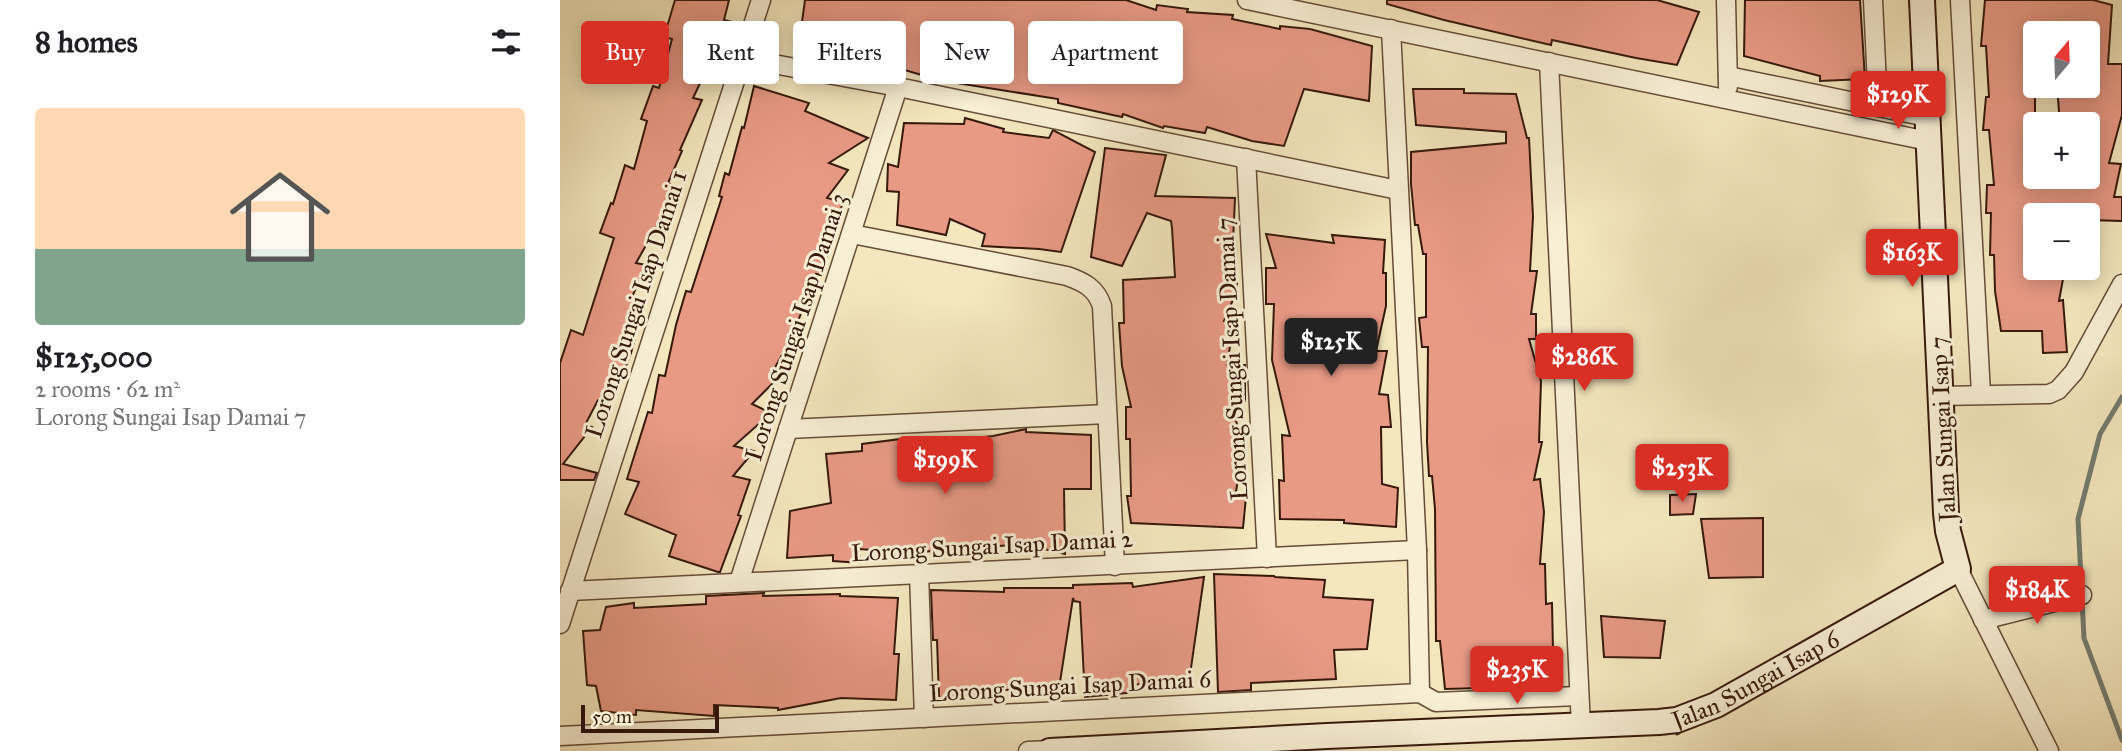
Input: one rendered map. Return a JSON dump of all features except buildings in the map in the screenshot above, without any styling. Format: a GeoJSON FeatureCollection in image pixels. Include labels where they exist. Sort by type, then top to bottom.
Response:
{"type":"FeatureCollection","features":[{"type":"Feature","properties":{"kind":"street","name":"Lorong Sungai Isap Damai 1"},"geometry":{"type":"LineString","coordinates":[[754,21],[761,0]]}},
{"type":"Feature","properties":{"kind":"street"},"geometry":{"type":"LineString","coordinates":[[1247,0],[1729,99],[1927,129]]}},
{"type":"Feature","properties":{"kind":"street"},"geometry":{"type":"LineString","coordinates":[[1726,0],[1729,99]]}},
{"type":"Feature","properties":{"kind":"street"},"geometry":{"type":"LineString","coordinates":[[1872,0],[1878,107]]}},
{"type":"Feature","properties":{"kind":"street","name":"Jalan Sungai Isap 7"},"geometry":{"type":"LineString","coordinates":[[1922,0],[1947,522],[1958,569],[2049,751]]}},
{"type":"Feature","properties":{"kind":"street"},"geometry":{"type":"LineString","coordinates":[[1960,0],[1981,394]]}},
{"type":"Feature","properties":{"kind":"street"},"geometry":{"type":"LineString","coordinates":[[1391,29],[1417,550],[1420,693]]}},
{"type":"Feature","properties":{"kind":"street"},"geometry":{"type":"LineString","coordinates":[[1549,62],[1581,726]]}},
{"type":"Feature","properties":{"kind":"street"},"geometry":{"type":"LineString","coordinates":[[779,65],[1398,190]]}},
{"type":"Feature","properties":{"kind":"street"},"geometry":{"type":"LineString","coordinates":[[1728,76],[1878,107],[1927,129]]}},
{"type":"Feature","properties":{"kind":"street","name":"Lorong Sungai Isap Damai 1"},"geometry":{"type":"LineString","coordinates":[[560,624],[733,84]]}},
{"type":"Feature","properties":{"kind":"street","name":"Lorong Sungai Isap Damai 3"},"geometry":{"type":"LineString","coordinates":[[739,582],[898,87]]}},
{"type":"Feature","properties":{"kind":"street","name":"Lorong Sungai Isap Damai 7"},"geometry":{"type":"LineString","coordinates":[[1246,158],[1267,558]]}},
{"type":"Feature","properties":{"kind":"street"},"geometry":{"type":"LineString","coordinates":[[852,234],[1067,276],[1091,286],[1099,296],[1102,306],[1115,566]]}},
{"type":"Feature","properties":{"kind":"street"},"geometry":{"type":"LineString","coordinates":[[1940,396],[2049,394],[2058,390],[2074,372],[2122,284]]}},
{"type":"Feature","properties":{"kind":"street"},"geometry":{"type":"LineString","coordinates":[[788,429],[1107,414]]}},
{"type":"Feature","properties":{"kind":"street","name":"Lorong Sungai Isap Damai 2"},"geometry":{"type":"LineString","coordinates":[[570,591],[1417,550]]}},
{"type":"Feature","properties":{"kind":"street","name":"Jalan Sungai Isap 6"},"geometry":{"type":"LineString","coordinates":[[1043,751],[1677,720],[1716,705],[1958,569]]}},
{"type":"Feature","properties":{"kind":"street"},"geometry":{"type":"LineString","coordinates":[[919,574],[924,718]]}},
{"type":"Feature","properties":{"kind":"street"},"geometry":{"type":"LineString","coordinates":[[1983,620],[2082,595]]}},
{"type":"Feature","properties":{"kind":"street","name":"Lorong Sungai Isap Damai 6"},"geometry":{"type":"LineString","coordinates":[[560,736],[1420,693],[1436,702],[1579,696]]}},
{"type":"Feature","properties":{"kind":"waterway"},"geometry":{"type":"LineString","coordinates":[[2122,397],[2100,434],[2078,519],[2084,638],[2122,740]]}}]}
